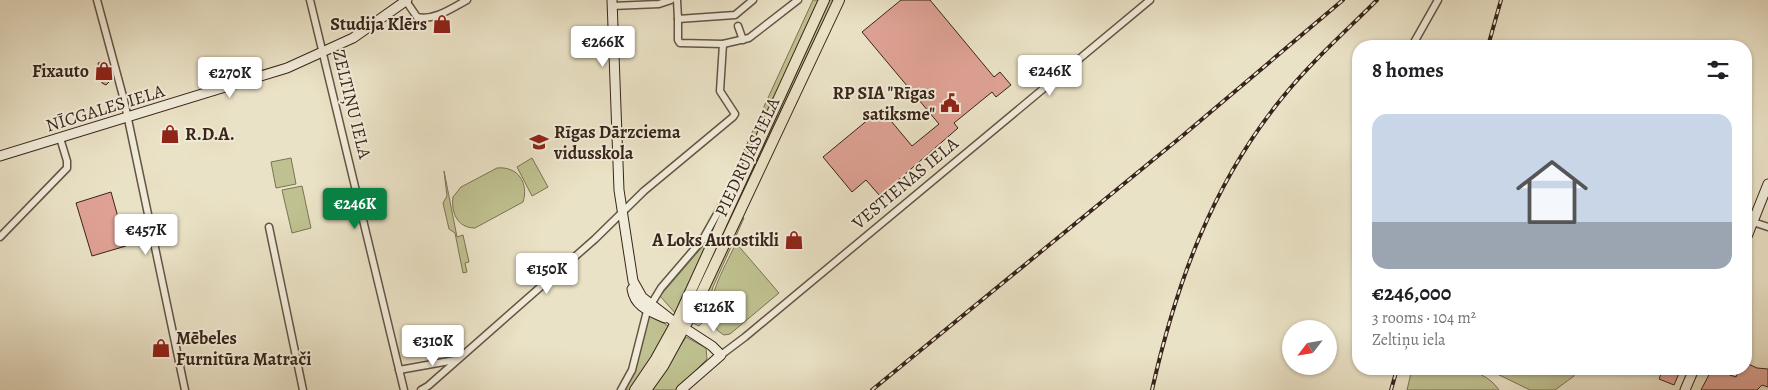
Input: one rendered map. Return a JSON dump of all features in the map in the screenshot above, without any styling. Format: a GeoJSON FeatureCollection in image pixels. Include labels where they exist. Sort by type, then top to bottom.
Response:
{"type":"FeatureCollection","features":[{"type":"Feature","properties":{"kind":"main road","name":"PIEDRUJAS IELA"},"geometry":{"type":"LineString","coordinates":[[683,327],[758,145],[824,0]]}},
{"type":"Feature","properties":{"kind":"main road","name":"PIEDRUJAS IELA"},"geometry":{"type":"LineString","coordinates":[[683,327],[838,0]]}},
{"type":"Feature","properties":{"kind":"main road"},"geometry":{"type":"LineString","coordinates":[[635,390],[656,359],[683,327]]}},
{"type":"Feature","properties":{"kind":"main road"},"geometry":{"type":"LineString","coordinates":[[646,390],[663,366],[683,327]]}},
{"type":"Feature","properties":{"kind":"street"},"geometry":{"type":"LineString","coordinates":[[97,0],[124,100],[185,390]]}},
{"type":"Feature","properties":{"kind":"street","name":"ZELTIŅU IELA"},"geometry":{"type":"LineString","coordinates":[[310,0],[404,390]]}},
{"type":"Feature","properties":{"kind":"street"},"geometry":{"type":"LineString","coordinates":[[407,0],[417,17],[422,18],[442,14],[467,0]]}},
{"type":"Feature","properties":{"kind":"street","name":"NĪCGALES IELA"},"geometry":{"type":"LineString","coordinates":[[0,156],[261,77],[324,52],[365,30],[407,0]]}},
{"type":"Feature","properties":{"kind":"street"},"geometry":{"type":"LineString","coordinates":[[650,307],[635,300],[632,288],[633,281],[617,160],[612,3],[659,4],[671,0]]}},
{"type":"Feature","properties":{"kind":"street"},"geometry":{"type":"LineString","coordinates":[[676,0],[678,40],[680,43],[723,44],[749,38],[798,0]]}},
{"type":"Feature","properties":{"kind":"street"},"geometry":{"type":"LineString","coordinates":[[737,20],[753,0]]}},
{"type":"Feature","properties":{"kind":"street","name":"VESTIENAS IELA"},"geometry":{"type":"LineString","coordinates":[[682,390],[720,356],[745,338],[1150,0]]}},
{"type":"Feature","properties":{"kind":"street"},"geometry":{"type":"LineString","coordinates":[[1415,40],[1438,0]]}},
{"type":"Feature","properties":{"kind":"street"},"geometry":{"type":"LineString","coordinates":[[678,19],[737,20]]}},
{"type":"Feature","properties":{"kind":"street"},"geometry":{"type":"LineString","coordinates":[[737,20],[743,40]]}},
{"type":"Feature","properties":{"kind":"street"},"geometry":{"type":"LineString","coordinates":[[421,390],[429,388],[456,360],[735,114],[720,91],[723,44]]}},
{"type":"Feature","properties":{"kind":"street"},"geometry":{"type":"LineString","coordinates":[[0,236],[67,168],[68,161],[60,138]]}},
{"type":"Feature","properties":{"kind":"street"},"geometry":{"type":"LineString","coordinates":[[621,390],[632,370],[650,307],[661,288],[703,239],[743,166],[758,145]]}},
{"type":"Feature","properties":{"kind":"street"},"geometry":{"type":"LineString","coordinates":[[1768,184],[1753,222],[1768,227]]}},
{"type":"Feature","properties":{"kind":"street"},"geometry":{"type":"LineString","coordinates":[[269,227],[303,390]]}},
{"type":"Feature","properties":{"kind":"street"},"geometry":{"type":"LineString","coordinates":[[683,327],[712,346],[720,356]]}},
{"type":"Feature","properties":{"kind":"street"},"geometry":{"type":"LineString","coordinates":[[399,370],[456,360]]}},
{"type":"Feature","properties":{"kind":"street"},"geometry":{"type":"LineString","coordinates":[[1685,390],[1691,375]]}},
{"type":"Feature","properties":{"kind":"green space"},"geometry":{"type":"Polygon","coordinates":[[[813,0],[819,0],[760,129],[730,190],[716,211],[813,0]]]}},
{"type":"Feature","properties":{"kind":"green space"},"geometry":{"type":"Polygon","coordinates":[[[828,0],[834,0],[747,183],[746,182],[828,0]]]}},
{"type":"Feature","properties":{"kind":"green space"},"geometry":{"type":"Polygon","coordinates":[[[291,158],[296,184],[276,188],[271,162],[291,158]]]}},
{"type":"Feature","properties":{"kind":"green space"},"geometry":{"type":"Polygon","coordinates":[[[532,158],[548,187],[532,196],[517,167],[532,158]]]}},
{"type":"Feature","properties":{"kind":"green space"},"geometry":{"type":"Polygon","coordinates":[[[497,168],[511,170],[520,177],[524,188],[523,202],[475,228],[464,225],[454,213],[453,197],[461,187],[497,168]]]}},
{"type":"Feature","properties":{"kind":"green space"},"geometry":{"type":"Polygon","coordinates":[[[444,171],[457,237],[463,235],[469,262],[465,263],[467,272],[463,273],[455,233],[449,229],[443,203],[447,196],[444,171]]]}},
{"type":"Feature","properties":{"kind":"green space"},"geometry":{"type":"Polygon","coordinates":[[[302,186],[311,228],[292,233],[282,190],[302,186]]]}},
{"type":"Feature","properties":{"kind":"green space"},"geometry":{"type":"Polygon","coordinates":[[[720,218],[676,314],[660,296],[704,245],[720,218]]]}},
{"type":"Feature","properties":{"kind":"green space"},"geometry":{"type":"Polygon","coordinates":[[[741,218],[744,218],[713,287],[703,322],[699,326],[693,323],[741,218]]]}},
{"type":"Feature","properties":{"kind":"green space"},"geometry":{"type":"Polygon","coordinates":[[[736,243],[779,293],[730,334],[724,335],[715,327],[711,317],[711,304],[719,278],[736,243]]]}},
{"type":"Feature","properties":{"kind":"green space"},"geometry":{"type":"Polygon","coordinates":[[[649,316],[670,327],[630,390],[624,390],[635,370],[649,316]]]}},
{"type":"Feature","properties":{"kind":"green space"},"geometry":{"type":"Polygon","coordinates":[[[686,337],[706,348],[707,359],[676,390],[652,390],[686,337]]]}},
{"type":"Feature","properties":{"kind":"green space"},"geometry":{"type":"Polygon","coordinates":[[[1411,375],[1481,375],[1491,381],[1499,390],[1407,390],[1411,375]]]}},
{"type":"Feature","properties":{"kind":"green space"},"geometry":{"type":"Polygon","coordinates":[[[1499,375],[1574,376],[1555,390],[1530,390],[1499,375]]]}},
{"type":"Feature","properties":{"kind":"building","name":"RP SIA \"Rīgas satiksme\""},"geometry":{"type":"Polygon","coordinates":[[[901,0],[930,0],[994,77],[1000,72],[1011,85],[996,97],[992,92],[954,123],[958,128],[880,196],[866,180],[852,192],[823,157],[881,109],[912,146],[939,124],[862,32],[901,0]]]}},
{"type":"Feature","properties":{"kind":"building","name":"Fixauto"},"geometry":{"type":"Polygon","coordinates":[[[105,61],[110,81],[106,85],[102,83],[98,63],[105,61]]]}},
{"type":"Feature","properties":{"kind":"building"},"geometry":{"type":"Polygon","coordinates":[[[111,192],[126,246],[92,256],[76,203],[111,192]]]}},
{"type":"Feature","properties":{"kind":"building"},"geometry":{"type":"Polygon","coordinates":[[[1752,366],[1768,369],[1768,387],[1762,385],[1757,390],[1701,390],[1709,375],[1730,375],[1736,377],[1737,375],[1752,375],[1752,366]]]}},
{"type":"Feature","properties":{"kind":"building"},"geometry":{"type":"Polygon","coordinates":[[[1661,375],[1678,375],[1674,385],[1659,379],[1661,375]]]}},
{"type":"Feature","properties":{"kind":"railway"},"geometry":{"type":"LineString","coordinates":[[872,390],[1181,137],[1343,0]]}},
{"type":"Feature","properties":{"kind":"railway"},"geometry":{"type":"LineString","coordinates":[[1152,390],[1185,274],[1216,200],[1236,165],[1257,131],[1293,85],[1377,0]]}},
{"type":"Feature","properties":{"kind":"railway"},"geometry":{"type":"LineString","coordinates":[[1490,40],[1501,0]]}},
{"type":"Feature","properties":{"kind":"railway"},"geometry":{"type":"LineString","coordinates":[[1391,390],[1395,375]]}},
{"type":"Feature","properties":{"kind":"place","name":"Studija Klērs"},"geometry":{"type":"Point","coordinates":[442,24]}},
{"type":"Feature","properties":{"kind":"place","name":"Fixauto"},"geometry":{"type":"Point","coordinates":[104,71]}},
{"type":"Feature","properties":{"kind":"place","name":"RP SIA \"Rīgas satiksme\""},"geometry":{"type":"Point","coordinates":[950,103]}},
{"type":"Feature","properties":{"kind":"place","name":"R.D.A."},"geometry":{"type":"Point","coordinates":[170,134]}},
{"type":"Feature","properties":{"kind":"place","name":"Rīgas Dārzciema vidusskola"},"geometry":{"type":"Point","coordinates":[539,142]}},
{"type":"Feature","properties":{"kind":"place","name":"A Loks Autostikli"},"geometry":{"type":"Point","coordinates":[794,240]}},
{"type":"Feature","properties":{"kind":"place","name":"Mēbeles Furnitūra Matrači"},"geometry":{"type":"Point","coordinates":[161,348]}}]}
